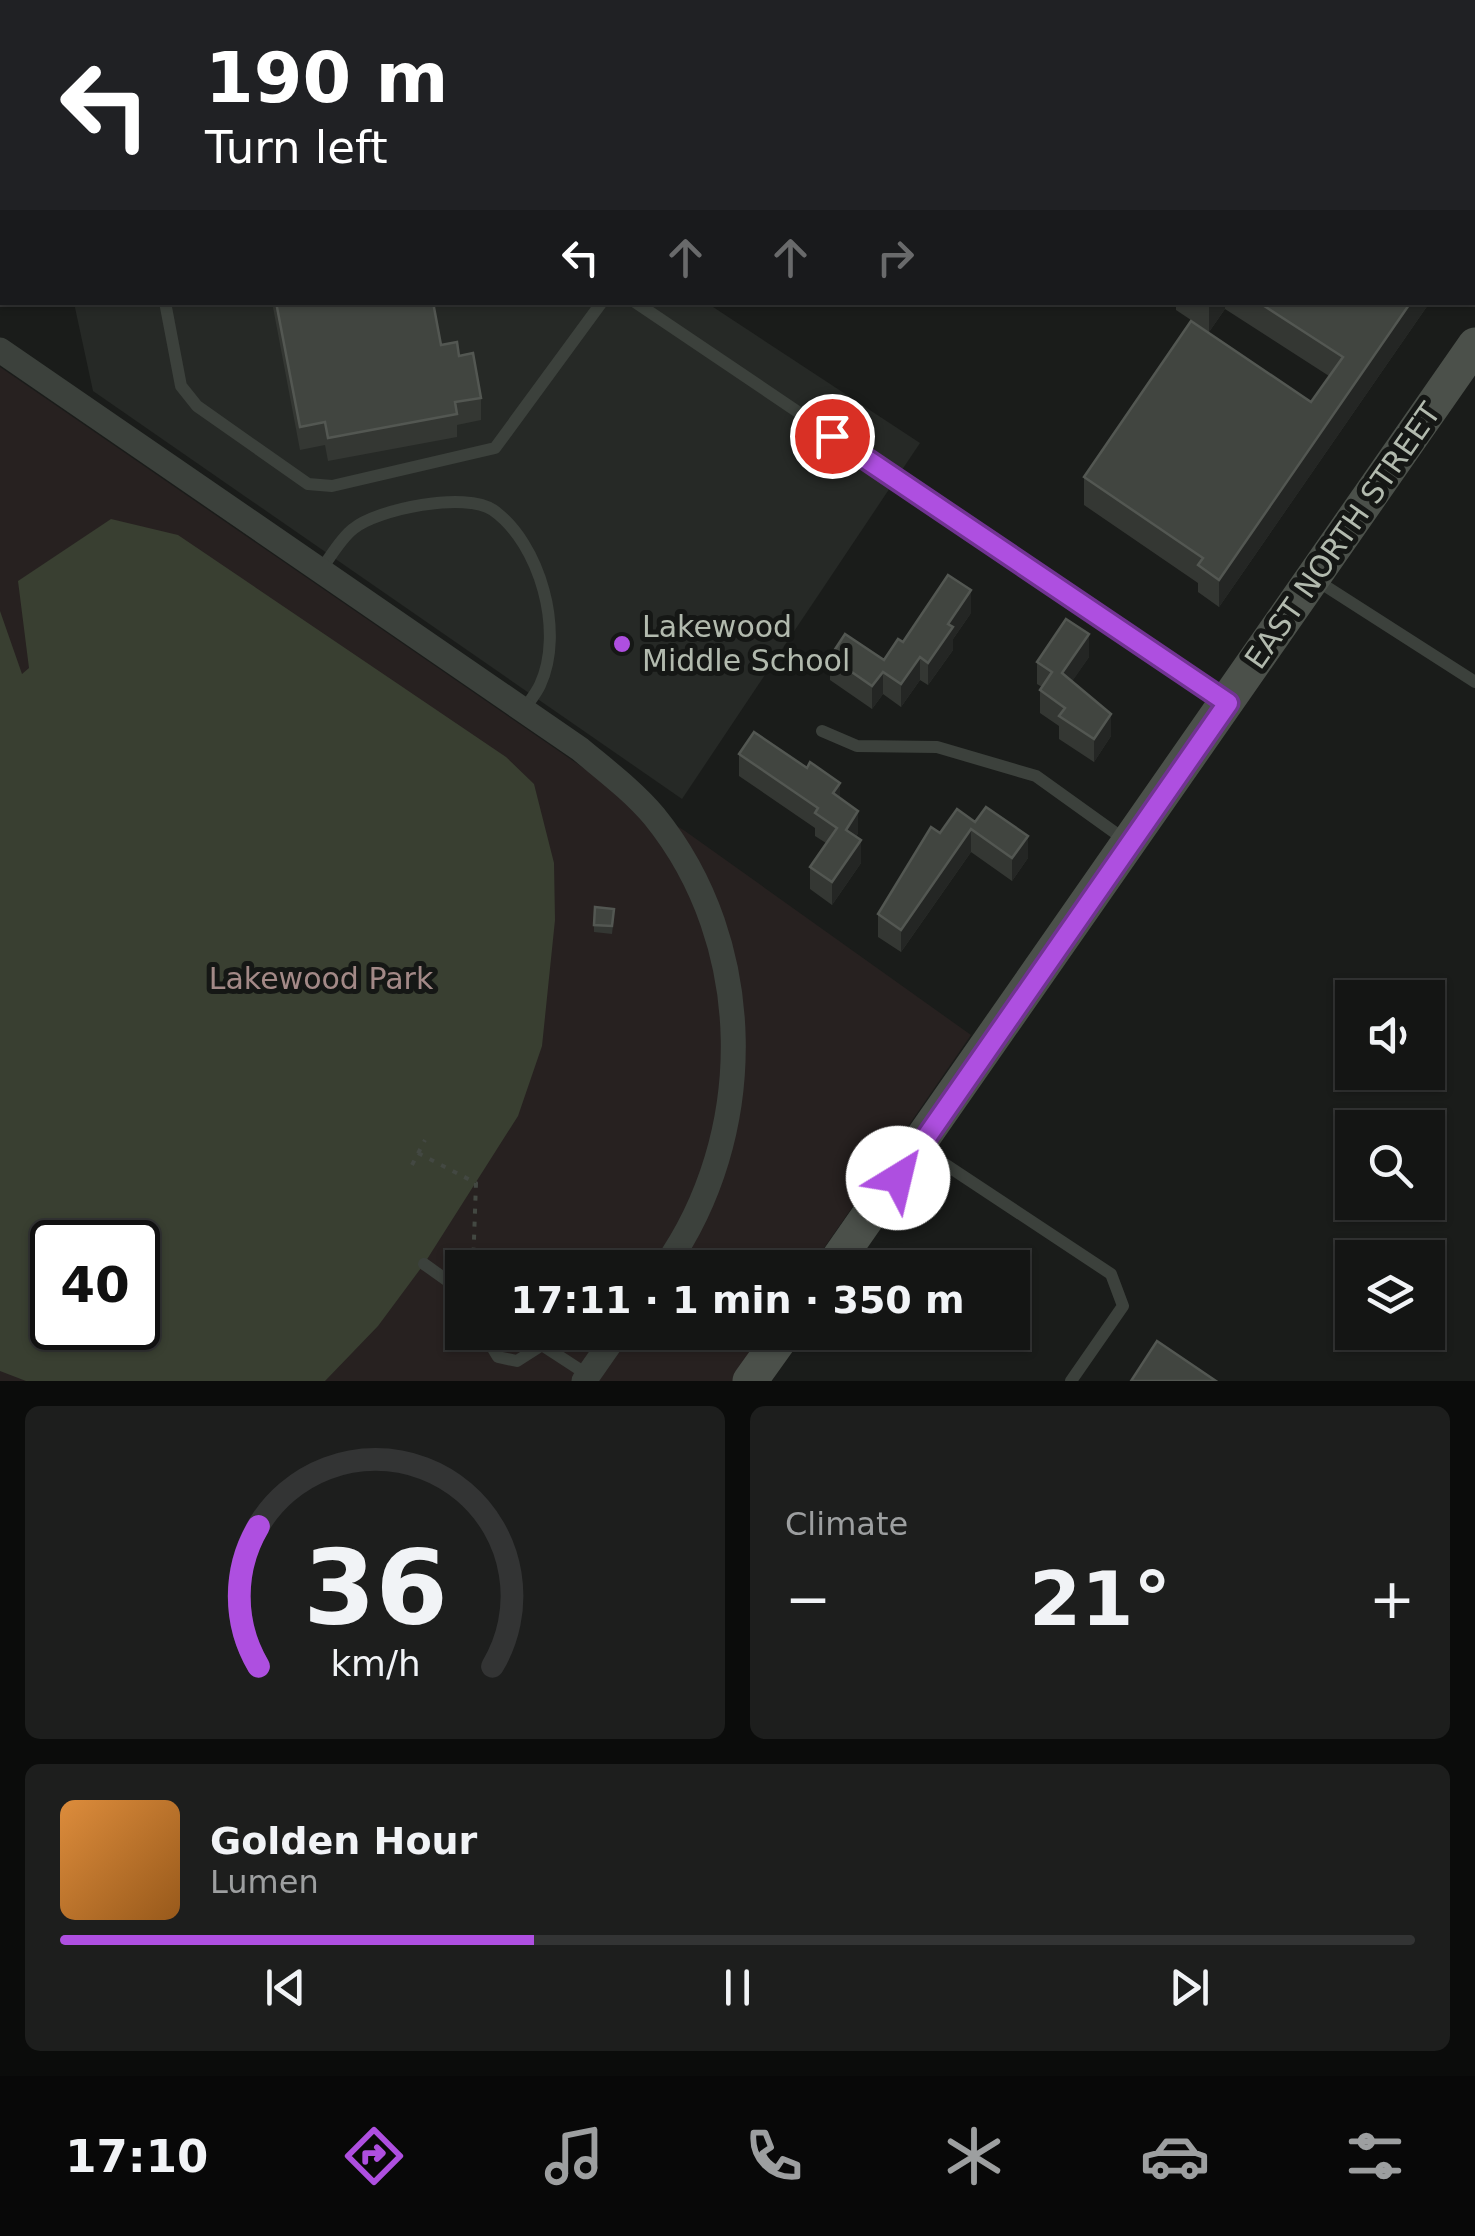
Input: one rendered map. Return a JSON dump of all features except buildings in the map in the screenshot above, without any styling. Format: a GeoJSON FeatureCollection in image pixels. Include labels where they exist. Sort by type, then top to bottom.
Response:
{"type":"FeatureCollection","features":[{"type":"Feature","properties":{"kind":"street","name":"EAST NORTH STREET"},"geometry":{"type":"LineString","coordinates":[[845,1250],[920,1148],[1475,344]]}},
{"type":"Feature","properties":{"kind":"street"},"geometry":{"type":"LineString","coordinates":[[0,350],[580,749],[653,815],[684,859],[720,944],[735,1044],[728,1127],[677,1250]]}},
{"type":"Feature","properties":{"kind":"street"},"geometry":{"type":"LineString","coordinates":[[586,1378],[605,1350]]}},
{"type":"Feature","properties":{"kind":"street"},"geometry":{"type":"LineString","coordinates":[[750,1381],[772,1350]]}},
{"type":"Feature","properties":{"kind":"lane"},"geometry":{"type":"LineString","coordinates":[[166,305],[180,386],[198,406],[308,484],[332,486],[476,456],[495,448],[600,305]]}},
{"type":"Feature","properties":{"kind":"lane"},"geometry":{"type":"LineString","coordinates":[[639,305],[1228,703]]}},
{"type":"Feature","properties":{"kind":"lane"},"geometry":{"type":"LineString","coordinates":[[320,571],[350,530],[376,514],[452,502],[490,507],[518,534],[526,549],[547,614],[548,656],[540,685],[523,711]]}},
{"type":"Feature","properties":{"kind":"lane"},"geometry":{"type":"LineString","coordinates":[[1314,579],[1475,682]]}},
{"type":"Feature","properties":{"kind":"lane"},"geometry":{"type":"LineString","coordinates":[[822,731],[857,746],[937,747],[1036,776],[1130,844]]}},
{"type":"Feature","properties":{"kind":"lane"},"geometry":{"type":"LineString","coordinates":[[920,1148],[1111,1274],[1123,1306],[1071,1381]]}},
{"type":"Feature","properties":{"kind":"lane"},"geometry":{"type":"LineString","coordinates":[[424,1264],[445,1279]]}},
{"type":"Feature","properties":{"kind":"lane"},"geometry":{"type":"LineString","coordinates":[[494,1350],[498,1356],[516,1362],[531,1350]]}},
{"type":"Feature","properties":{"kind":"lane"},"geometry":{"type":"LineString","coordinates":[[556,1350],[586,1378]]}},
{"type":"Feature","properties":{"kind":"path"},"geometry":{"type":"LineString","coordinates":[[412,1166],[424,1140]]}},
{"type":"Feature","properties":{"kind":"path"},"geometry":{"type":"LineString","coordinates":[[418,1153],[476,1183],[474,1250]]}},
{"type":"Feature","properties":{"kind":"shaded area","name":"Lakewood Middle School"},"geometry":{"type":"Polygon","coordinates":[[[74,305],[710,305],[920,443],[682,799],[93,391],[74,305]]]}},
{"type":"Feature","properties":{"kind":"shaded area","name":"Lakewood Park"},"geometry":{"type":"Polygon","coordinates":[[[111,519],[178,535],[506,757],[534,784],[554,863],[555,920],[542,1046],[518,1116],[424,1264],[378,1326],[325,1381],[26,1381],[0,1371],[0,611],[22,674],[29,668],[18,581],[111,519]]]}},
{"type":"Feature","properties":{"kind":"green space","name":"Lakewood Park"},"geometry":{"type":"Polygon","coordinates":[[[0,367],[598,778],[685,831],[971,1035],[823,1250],[445,1250],[445,1350],[754,1350],[733,1381],[0,1381],[0,367]]]}},
{"type":"Feature","properties":{"kind":"place","name":"Lakewood Middle School"},"geometry":{"type":"Point","coordinates":[622,644]}},
{"type":"Feature","properties":{"kind":"route"},"geometry":{"type":"LineString","coordinates":[[832,436],[1228,703],[898,1178]]}}]}
